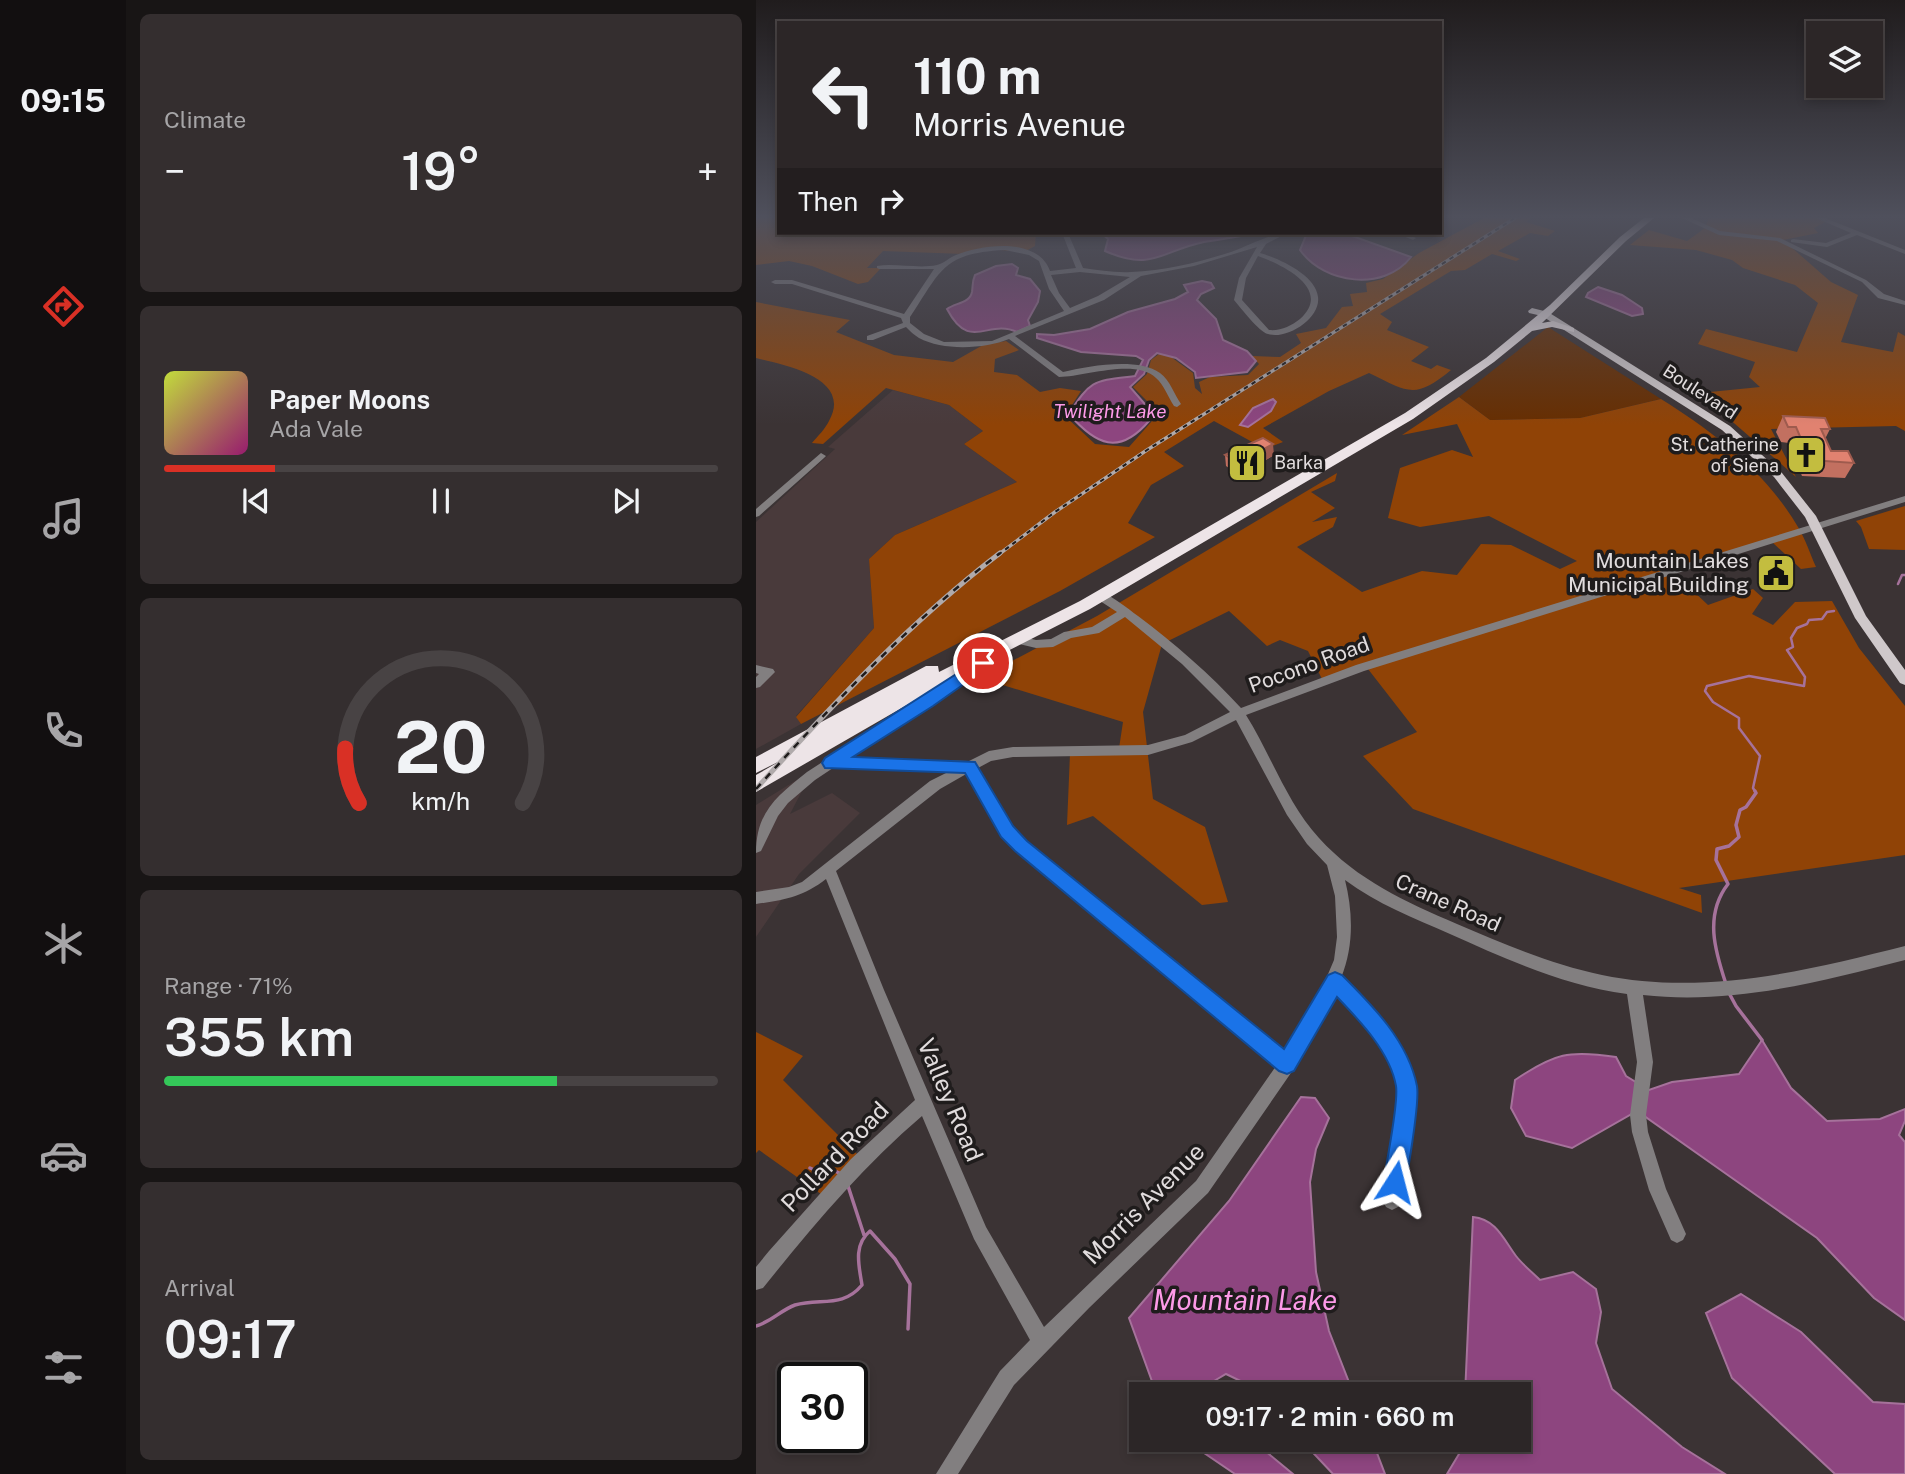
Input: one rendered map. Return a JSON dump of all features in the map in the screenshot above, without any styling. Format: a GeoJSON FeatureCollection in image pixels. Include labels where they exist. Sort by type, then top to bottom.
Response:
{"type":"FeatureCollection","features":[{"type":"Feature","properties":{"kind":"highway"},"geometry":{"type":"LineString","coordinates":[[756,784],[899,701],[1101,596],[1419,410],[1459,384],[1529,328],[1538,313],[1563,287]]}},
{"type":"Feature","properties":{"kind":"highway"},"geometry":{"type":"LineString","coordinates":[[756,766],[922,674],[1072,600],[1385,420],[1459,372],[1538,313],[1568,287]]}},
{"type":"Feature","properties":{"kind":"highway"},"geometry":{"type":"LineString","coordinates":[[1529,328],[1553,324],[1570,330]]}},
{"type":"Feature","properties":{"kind":"main road","name":"Boulevard"},"geometry":{"type":"LineString","coordinates":[[1538,313],[1694,407],[1745,443],[1790,488],[1816,526],[1861,618],[1905,680]]}},
{"type":"Feature","properties":{"kind":"street"},"geometry":{"type":"LineString","coordinates":[[806,287],[906,321],[921,336],[943,344],[993,343],[1101,298],[1119,287]]}},
{"type":"Feature","properties":{"kind":"street"},"geometry":{"type":"LineString","coordinates":[[870,338],[906,321],[927,287]]}},
{"type":"Feature","properties":{"kind":"street"},"geometry":{"type":"LineString","coordinates":[[1052,287],[1057,298],[1069,312]]}},
{"type":"Feature","properties":{"kind":"street"},"geometry":{"type":"LineString","coordinates":[[1240,287],[1238,300],[1256,321],[1272,334],[1283,333],[1294,327],[1311,309],[1315,297],[1309,287]]}},
{"type":"Feature","properties":{"kind":"street"},"geometry":{"type":"LineString","coordinates":[[1871,287],[1881,296],[1905,303]]}},
{"type":"Feature","properties":{"kind":"street"},"geometry":{"type":"LineString","coordinates":[[1011,337],[1062,376],[1093,368],[1152,371],[1160,377],[1177,404]]}},
{"type":"Feature","properties":{"kind":"street"},"geometry":{"type":"LineString","coordinates":[[756,514],[821,456]]}},
{"type":"Feature","properties":{"kind":"street","name":"Pocono Road"},"geometry":{"type":"LineString","coordinates":[[756,898],[789,893],[807,886],[924,793],[989,756],[1013,752],[1148,750],[1188,739],[1239,713],[1349,672],[1905,499]]}},
{"type":"Feature","properties":{"kind":"street","name":"Crane Road"},"geometry":{"type":"LineString","coordinates":[[1101,596],[1183,659],[1239,713],[1295,816],[1310,838],[1334,864],[1367,890],[1502,950],[1603,982],[1674,990],[1730,988],[1803,979],[1905,953]]}},
{"type":"Feature","properties":{"kind":"street"},"geometry":{"type":"LineString","coordinates":[[1019,639],[1036,644],[1053,643],[1069,635],[1095,630],[1125,612]]}},
{"type":"Feature","properties":{"kind":"street"},"geometry":{"type":"LineString","coordinates":[[756,847],[773,812],[783,799],[831,763],[966,676],[1000,649]]}},
{"type":"Feature","properties":{"kind":"street"},"geometry":{"type":"LineString","coordinates":[[756,669],[769,672],[756,684]]}},
{"type":"Feature","properties":{"kind":"street"},"geometry":{"type":"LineString","coordinates":[[831,763],[968,766],[1007,831],[1021,846],[1287,1064]]}},
{"type":"Feature","properties":{"kind":"street","name":"Morris Avenue"},"geometry":{"type":"LineString","coordinates":[[946,1474],[1007,1378],[1041,1341],[1202,1187],[1287,1064],[1335,982],[1344,937],[1342,896],[1334,864]]}},
{"type":"Feature","properties":{"kind":"street","name":"Valley Road"},"geometry":{"type":"LineString","coordinates":[[829,870],[980,1233],[1041,1341]]}},
{"type":"Feature","properties":{"kind":"street"},"geometry":{"type":"LineString","coordinates":[[1335,982],[1371,1018],[1396,1058],[1407,1087],[1392,1201]]}},
{"type":"Feature","properties":{"kind":"street"},"geometry":{"type":"LineString","coordinates":[[1634,987],[1645,1070],[1639,1115],[1640,1132],[1649,1165],[1677,1234]]}},
{"type":"Feature","properties":{"kind":"street","name":"Pollard Road"},"geometry":{"type":"LineString","coordinates":[[756,1281],[840,1184],[899,1123],[924,1103]]}},
{"type":"Feature","properties":{"kind":"shaded area"},"geometry":{"type":"Polygon","coordinates":[[[1366,287],[1425,287],[1380,314],[1392,322],[1387,330],[1429,347],[1411,361],[1431,369],[1437,365],[1451,370],[1428,386],[1411,390],[1393,385],[1369,373],[1329,391],[1263,428],[1283,442],[1265,449],[1214,421],[1164,452],[1184,466],[1151,485],[1128,523],[1155,537],[1060,591],[801,724],[796,717],[874,628],[869,559],[895,535],[1017,482],[964,444],[983,431],[949,405],[886,388],[823,444],[812,443],[829,421],[834,406],[832,394],[812,376],[756,358],[756,302],[850,320],[836,332],[894,355],[953,362],[983,345],[1006,341],[1019,350],[995,359],[994,372],[1017,375],[1040,392],[1060,388],[1081,391],[1065,416],[1095,444],[1129,447],[1152,421],[1148,402],[1133,387],[1147,374],[1151,360],[1159,354],[1171,357],[1193,373],[1195,388],[1202,394],[1199,382],[1210,377],[1248,375],[1259,364],[1252,356],[1280,357],[1301,343],[1296,334],[1326,328],[1342,307],[1353,306],[1350,294],[1367,292],[1366,287]]]}},
{"type":"Feature","properties":{"kind":"shaded area"},"geometry":{"type":"Polygon","coordinates":[[[1797,287],[1841,287],[1858,295],[1841,342],[1893,352],[1898,332],[1905,336],[1905,431],[1896,426],[1771,429],[1796,477],[1727,417],[1690,394],[1760,387],[1749,377],[1755,362],[1698,344],[1706,329],[1797,352],[1818,303],[1797,287]]]}},
{"type":"Feature","properties":{"kind":"shaded area"},"geometry":{"type":"Polygon","coordinates":[[[1548,327],[1661,399],[1580,418],[1490,420],[1459,397],[1548,327]]]}},
{"type":"Feature","properties":{"kind":"shaded area"},"geometry":{"type":"Polygon","coordinates":[[[893,390],[949,405],[983,431],[964,444],[1017,482],[895,535],[869,559],[874,628],[796,716],[801,724],[756,749],[756,522],[835,449],[828,447],[893,390]]]}},
{"type":"Feature","properties":{"kind":"shaded area"},"geometry":{"type":"Polygon","coordinates":[[[1459,397],[1490,420],[1580,418],[1661,399],[1701,425],[1754,471],[1785,507],[1798,527],[1816,567],[1801,569],[1772,542],[1674,573],[1708,605],[1753,589],[1763,598],[1752,614],[1773,625],[1795,602],[1832,601],[1859,648],[1905,706],[1905,855],[1679,888],[1701,895],[1702,913],[1413,809],[1363,756],[1417,732],[1368,669],[1324,683],[1308,651],[1280,640],[1267,646],[1229,611],[1162,644],[1143,712],[1153,799],[1205,827],[1228,902],[1202,905],[1093,816],[1067,825],[1070,754],[1118,755],[1123,722],[980,678],[1097,616],[1337,473],[1335,481],[1311,492],[1335,508],[1312,522],[1337,517],[1333,527],[1297,547],[1362,592],[1422,571],[1457,575],[1481,544],[1511,545],[1560,569],[1577,561],[1489,516],[1420,527],[1388,518],[1400,468],[1452,450],[1473,457],[1457,424],[1402,435],[1459,397]]]}},
{"type":"Feature","properties":{"kind":"shaded area"},"geometry":{"type":"Polygon","coordinates":[[[1905,506],[1905,550],[1869,549],[1856,521],[1905,506]]]}},
{"type":"Feature","properties":{"kind":"shaded area"},"geometry":{"type":"Polygon","coordinates":[[[813,770],[790,814],[832,793],[860,813],[799,874],[756,937],[756,805],[813,770]]]}},
{"type":"Feature","properties":{"kind":"shaded area"},"geometry":{"type":"Polygon","coordinates":[[[756,1032],[803,1056],[783,1080],[863,1160],[828,1199],[759,1150],[756,1153],[756,1032]]]}},
{"type":"Feature","properties":{"kind":"water"},"geometry":{"type":"Polygon","coordinates":[[[973,287],[1036,287],[1040,291],[1038,302],[1028,320],[1030,326],[1017,332],[997,329],[972,332],[955,322],[947,309],[965,301],[973,287]]]}},
{"type":"Feature","properties":{"kind":"water","name":"Twilight Lake"},"geometry":{"type":"Polygon","coordinates":[[[1185,287],[1213,287],[1201,294],[1197,300],[1216,319],[1223,340],[1247,351],[1256,361],[1247,372],[1196,378],[1195,372],[1176,358],[1157,353],[1149,360],[1144,374],[1130,387],[1144,403],[1149,421],[1128,439],[1108,442],[1098,439],[1069,414],[1089,388],[1102,381],[1135,376],[1143,360],[1136,356],[1081,352],[1037,338],[1037,334],[1054,335],[1090,329],[1128,312],[1175,299],[1188,292],[1185,287]]]}},
{"type":"Feature","properties":{"kind":"water"},"geometry":{"type":"Polygon","coordinates":[[[1598,287],[1622,295],[1642,308],[1643,314],[1632,316],[1586,297],[1598,287]]]}},
{"type":"Feature","properties":{"kind":"water"},"geometry":{"type":"Polygon","coordinates":[[[1273,399],[1276,402],[1271,411],[1248,427],[1240,425],[1253,408],[1273,399]]]}},
{"type":"Feature","properties":{"kind":"water"},"geometry":{"type":"Polygon","coordinates":[[[1762,1040],[1791,1088],[1827,1121],[1880,1119],[1905,1109],[1905,1121],[1899,1135],[1905,1142],[1905,1320],[1874,1298],[1817,1238],[1637,1111],[1572,1148],[1526,1136],[1511,1108],[1515,1080],[1541,1064],[1563,1056],[1586,1054],[1616,1057],[1626,1076],[1649,1090],[1672,1082],[1739,1074],[1762,1040]]]}},
{"type":"Feature","properties":{"kind":"water","name":"Mountain Lake"},"geometry":{"type":"Polygon","coordinates":[[[1301,1097],[1315,1098],[1329,1118],[1316,1149],[1310,1182],[1316,1272],[1329,1331],[1349,1382],[1243,1382],[1226,1374],[1214,1382],[1152,1382],[1129,1318],[1229,1201],[1301,1097]]]}},
{"type":"Feature","properties":{"kind":"water"},"geometry":{"type":"Polygon","coordinates":[[[1473,1217],[1494,1226],[1519,1259],[1540,1280],[1573,1272],[1596,1289],[1601,1312],[1596,1343],[1612,1389],[1682,1447],[1725,1474],[1447,1474],[1460,1452],[1531,1452],[1531,1382],[1466,1382],[1473,1217]]]}},
{"type":"Feature","properties":{"kind":"water"},"geometry":{"type":"Polygon","coordinates":[[[1741,1294],[1801,1332],[1873,1402],[1905,1404],[1905,1474],[1835,1474],[1732,1378],[1706,1313],[1741,1294]]]}},
{"type":"Feature","properties":{"kind":"water"},"geometry":{"type":"Polygon","coordinates":[[[1203,1452],[1266,1452],[1293,1474],[1235,1474],[1203,1452]]]}},
{"type":"Feature","properties":{"kind":"water"},"geometry":{"type":"Polygon","coordinates":[[[1312,1452],[1377,1452],[1385,1474],[1333,1474],[1312,1452]]]}},
{"type":"Feature","properties":{"kind":"building"},"geometry":{"type":"Polygon","coordinates":[[[1783,416],[1825,418],[1830,429],[1821,429],[1831,451],[1848,451],[1854,463],[1810,460],[1796,427],[1788,427],[1783,416]]]}},
{"type":"Feature","properties":{"kind":"building"},"geometry":{"type":"Polygon","coordinates":[[[1263,438],[1273,444],[1260,451],[1257,455],[1259,456],[1240,464],[1225,455],[1263,438]]]}},
{"type":"Feature","properties":{"kind":"waterway"},"geometry":{"type":"LineString","coordinates":[[1898,584],[1902,575],[1905,575]]}},
{"type":"Feature","properties":{"kind":"waterway"},"geometry":{"type":"LineString","coordinates":[[1756,793],[1753,788],[1760,756],[1739,728],[1739,718],[1713,702],[1705,691],[1707,686],[1749,676],[1804,686],[1805,677],[1787,650],[1793,647],[1791,638],[1797,628],[1807,624],[1809,620],[1822,619],[1827,612],[1834,611]]}},
{"type":"Feature","properties":{"kind":"waterway"},"geometry":{"type":"LineString","coordinates":[[1726,984],[1715,946],[1714,921],[1716,908],[1728,884],[1716,860],[1717,849],[1729,846],[1739,837],[1736,825],[1740,810],[1746,807],[1756,793]]}},
{"type":"Feature","properties":{"kind":"waterway"},"geometry":{"type":"LineString","coordinates":[[1729,993],[1762,1040]]}},
{"type":"Feature","properties":{"kind":"waterway"},"geometry":{"type":"LineString","coordinates":[[810,1168],[819,1172],[821,1177],[835,1171],[839,1173]]}},
{"type":"Feature","properties":{"kind":"waterway"},"geometry":{"type":"LineString","coordinates":[[848,1186],[864,1235]]}},
{"type":"Feature","properties":{"kind":"waterway"},"geometry":{"type":"LineString","coordinates":[[756,1326],[795,1305],[839,1300],[855,1292],[862,1285],[859,1249],[870,1231],[895,1259],[910,1284],[908,1329]]}},
{"type":"Feature","properties":{"kind":"railway"},"geometry":{"type":"LineString","coordinates":[[998,555],[1055,512],[1147,450],[1406,287]]}},
{"type":"Feature","properties":{"kind":"railway"},"geometry":{"type":"LineString","coordinates":[[756,789],[873,665],[935,607],[1000,553]]}},
{"type":"Feature","properties":{"kind":"place","name":"St. Catherine of Siena"},"geometry":{"type":"Point","coordinates":[1806,455]}},
{"type":"Feature","properties":{"kind":"place","name":"Barka"},"geometry":{"type":"Point","coordinates":[1247,463]}},
{"type":"Feature","properties":{"kind":"place","name":"Mountain Lakes Municipal Building"},"geometry":{"type":"Point","coordinates":[1776,573]}},
{"type":"Feature","properties":{"kind":"route"},"geometry":{"type":"LineString","coordinates":[[983,663],[928,702],[831,763],[970,766],[1007,831],[1021,846],[1287,1064],[1335,982],[1357,1001],[1371,1018],[1396,1058],[1407,1087],[1395,1182]]}}]}
